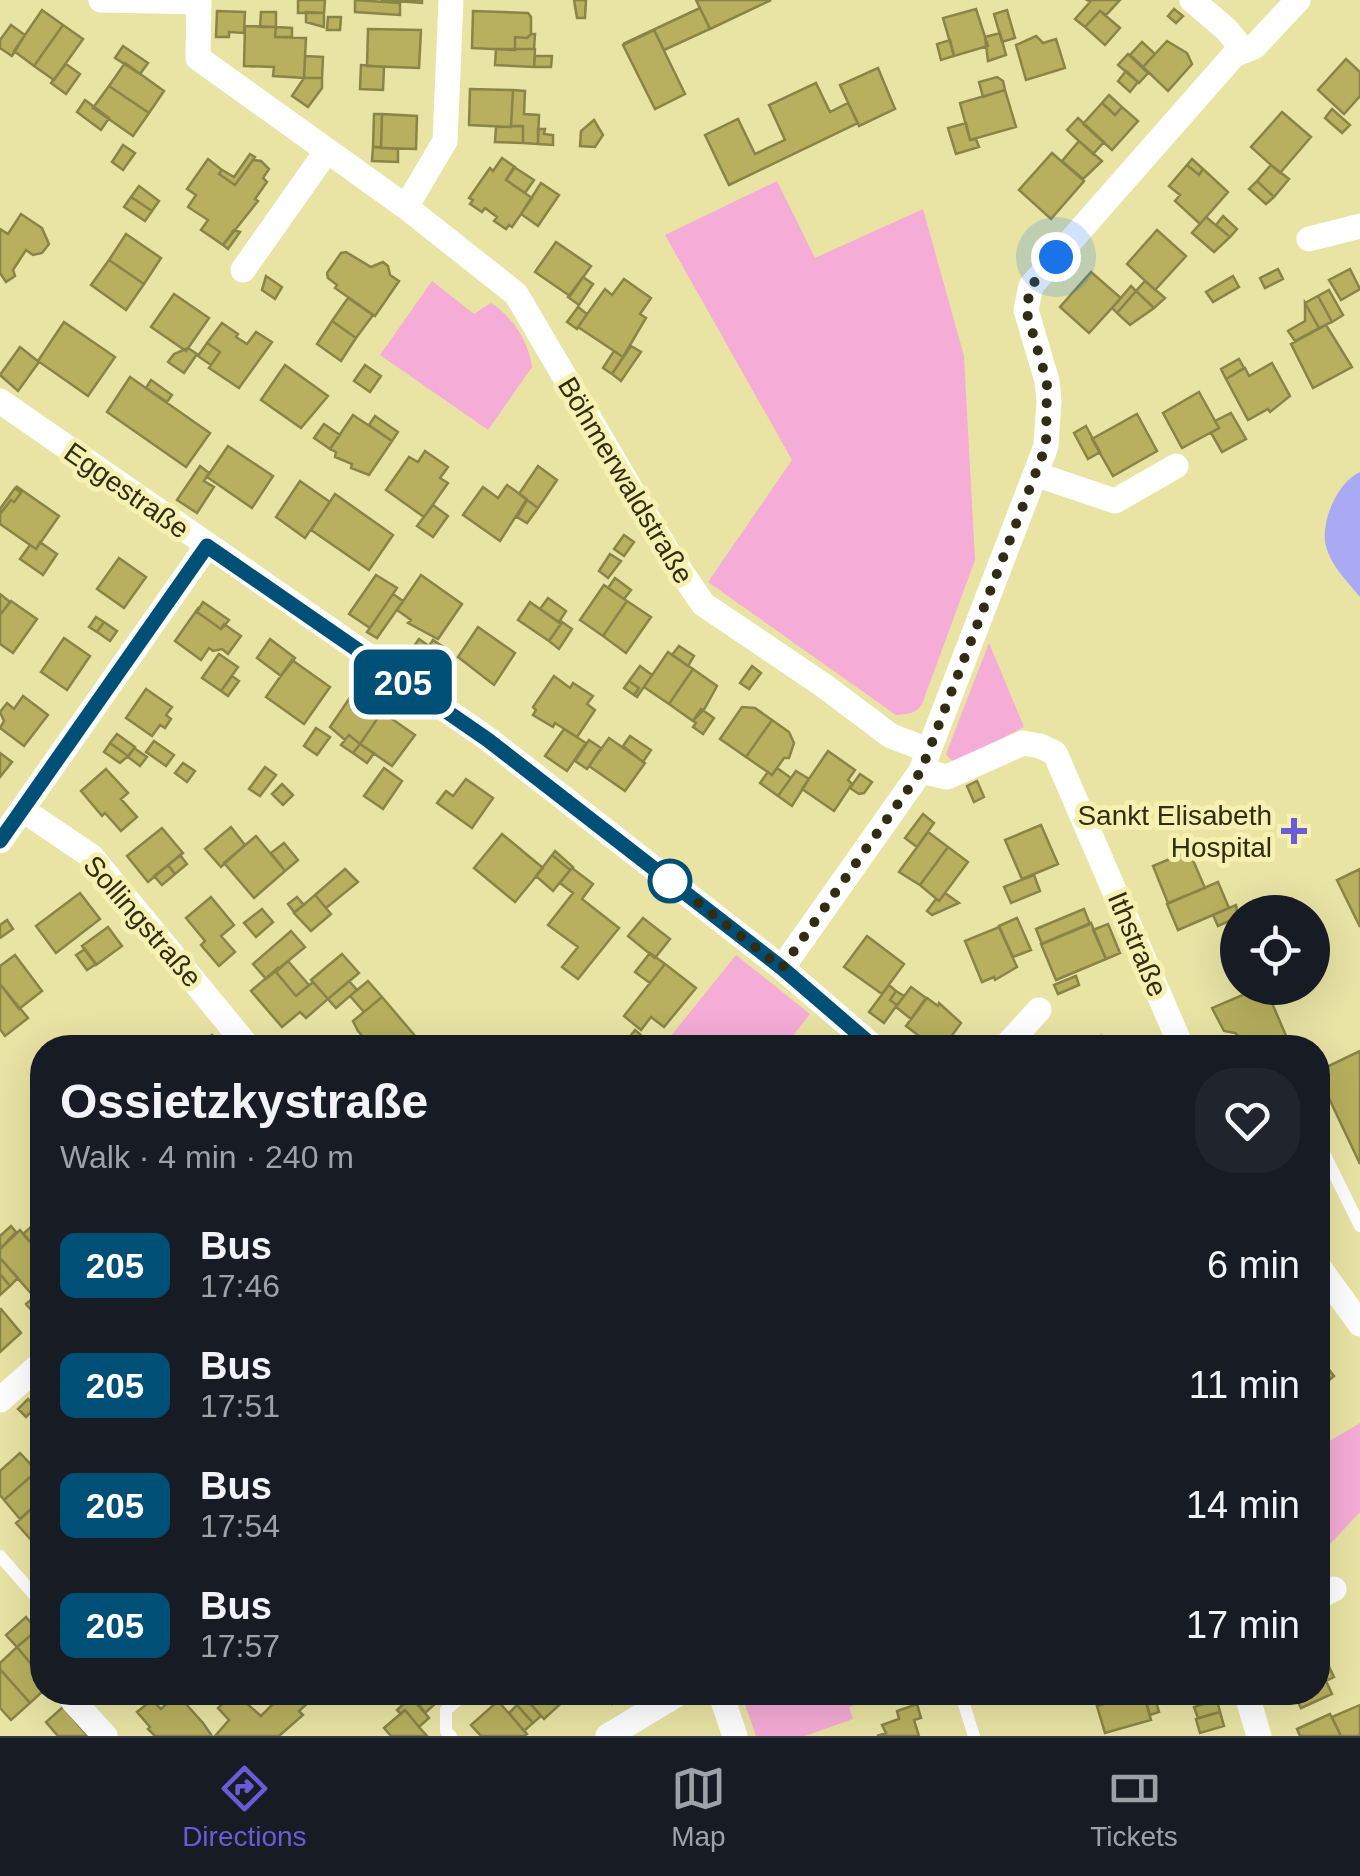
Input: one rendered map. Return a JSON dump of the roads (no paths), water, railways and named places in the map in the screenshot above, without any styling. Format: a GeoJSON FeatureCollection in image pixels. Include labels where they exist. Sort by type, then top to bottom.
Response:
{"type":"FeatureCollection","features":[{"type":"Feature","properties":{"kind":"street","name":"Böhmerwaldstraße"},"geometry":{"type":"LineString","coordinates":[[101,0],[199,1],[198,58],[406,207],[516,294],[683,578],[704,604],[823,685],[924,761]]}},
{"type":"Feature","properties":{"kind":"street"},"geometry":{"type":"LineString","coordinates":[[406,207],[445,141],[451,0]]}},
{"type":"Feature","properties":{"kind":"street"},"geometry":{"type":"LineString","coordinates":[[1192,0],[1227,30],[1244,51]]}},
{"type":"Feature","properties":{"kind":"street"},"geometry":{"type":"LineString","coordinates":[[782,968],[924,761],[1046,446],[1047,382],[1026,310],[1031,286],[1234,55],[1254,46],[1298,0]]}},
{"type":"Feature","properties":{"kind":"street"},"geometry":{"type":"LineString","coordinates":[[243,270],[326,152]]}},
{"type":"Feature","properties":{"kind":"street"},"geometry":{"type":"LineString","coordinates":[[1309,239],[1360,226]]}},
{"type":"Feature","properties":{"kind":"street","name":"Eggestraße"},"geometry":{"type":"LineString","coordinates":[[0,401],[488,740],[782,968],[860,1035]]}},
{"type":"Feature","properties":{"kind":"street"},"geometry":{"type":"LineString","coordinates":[[1035,474],[1114,501],[1176,466]]}},
{"type":"Feature","properties":{"kind":"street"},"geometry":{"type":"LineString","coordinates":[[0,841],[207,546]]}},
{"type":"Feature","properties":{"kind":"street","name":"Ithstraße"},"geometry":{"type":"LineString","coordinates":[[924,761],[947,777],[1023,743],[1055,753],[1176,1035]]}},
{"type":"Feature","properties":{"kind":"street","name":"Sollingstraße"},"geometry":{"type":"LineString","coordinates":[[23,810],[91,856],[238,1035]]}},
{"type":"Feature","properties":{"kind":"street"},"geometry":{"type":"LineString","coordinates":[[1016,1035],[1039,1010]]}},
{"type":"Feature","properties":{"kind":"street"},"geometry":{"type":"LineString","coordinates":[[1330,1283],[1360,1324]]}},
{"type":"Feature","properties":{"kind":"street"},"geometry":{"type":"LineString","coordinates":[[0,1400],[30,1374]]}},
{"type":"Feature","properties":{"kind":"street"},"geometry":{"type":"LineString","coordinates":[[84,1705],[105,1736]]}},
{"type":"Feature","properties":{"kind":"street"},"geometry":{"type":"LineString","coordinates":[[608,1736],[659,1705]]}},
{"type":"Feature","properties":{"kind":"street"},"geometry":{"type":"LineString","coordinates":[[724,1705],[734,1736]]}},
{"type":"Feature","properties":{"kind":"street"},"geometry":{"type":"LineString","coordinates":[[1250,1705],[1258,1736]]}},
{"type":"Feature","properties":{"kind":"lane"},"geometry":{"type":"LineString","coordinates":[[1330,1165],[1360,1226]]}},
{"type":"Feature","properties":{"kind":"lane"},"geometry":{"type":"LineString","coordinates":[[0,1556],[30,1590]]}},
{"type":"Feature","properties":{"kind":"lane"},"geometry":{"type":"LineString","coordinates":[[451,1736],[446,1730],[446,1710],[452,1705]]}},
{"type":"Feature","properties":{"kind":"lane"},"geometry":{"type":"LineString","coordinates":[[964,1705],[974,1736]]}},
{"type":"Feature","properties":{"kind":"water"},"geometry":{"type":"Polygon","coordinates":[[[1360,472],[1360,597],[1330,557],[1325,532],[1329,511],[1339,492],[1360,472]]]}},
{"type":"Feature","properties":{"kind":"place","name":"Sankt Elisabeth Hospital"},"geometry":{"type":"Point","coordinates":[1294,831]}}]}
